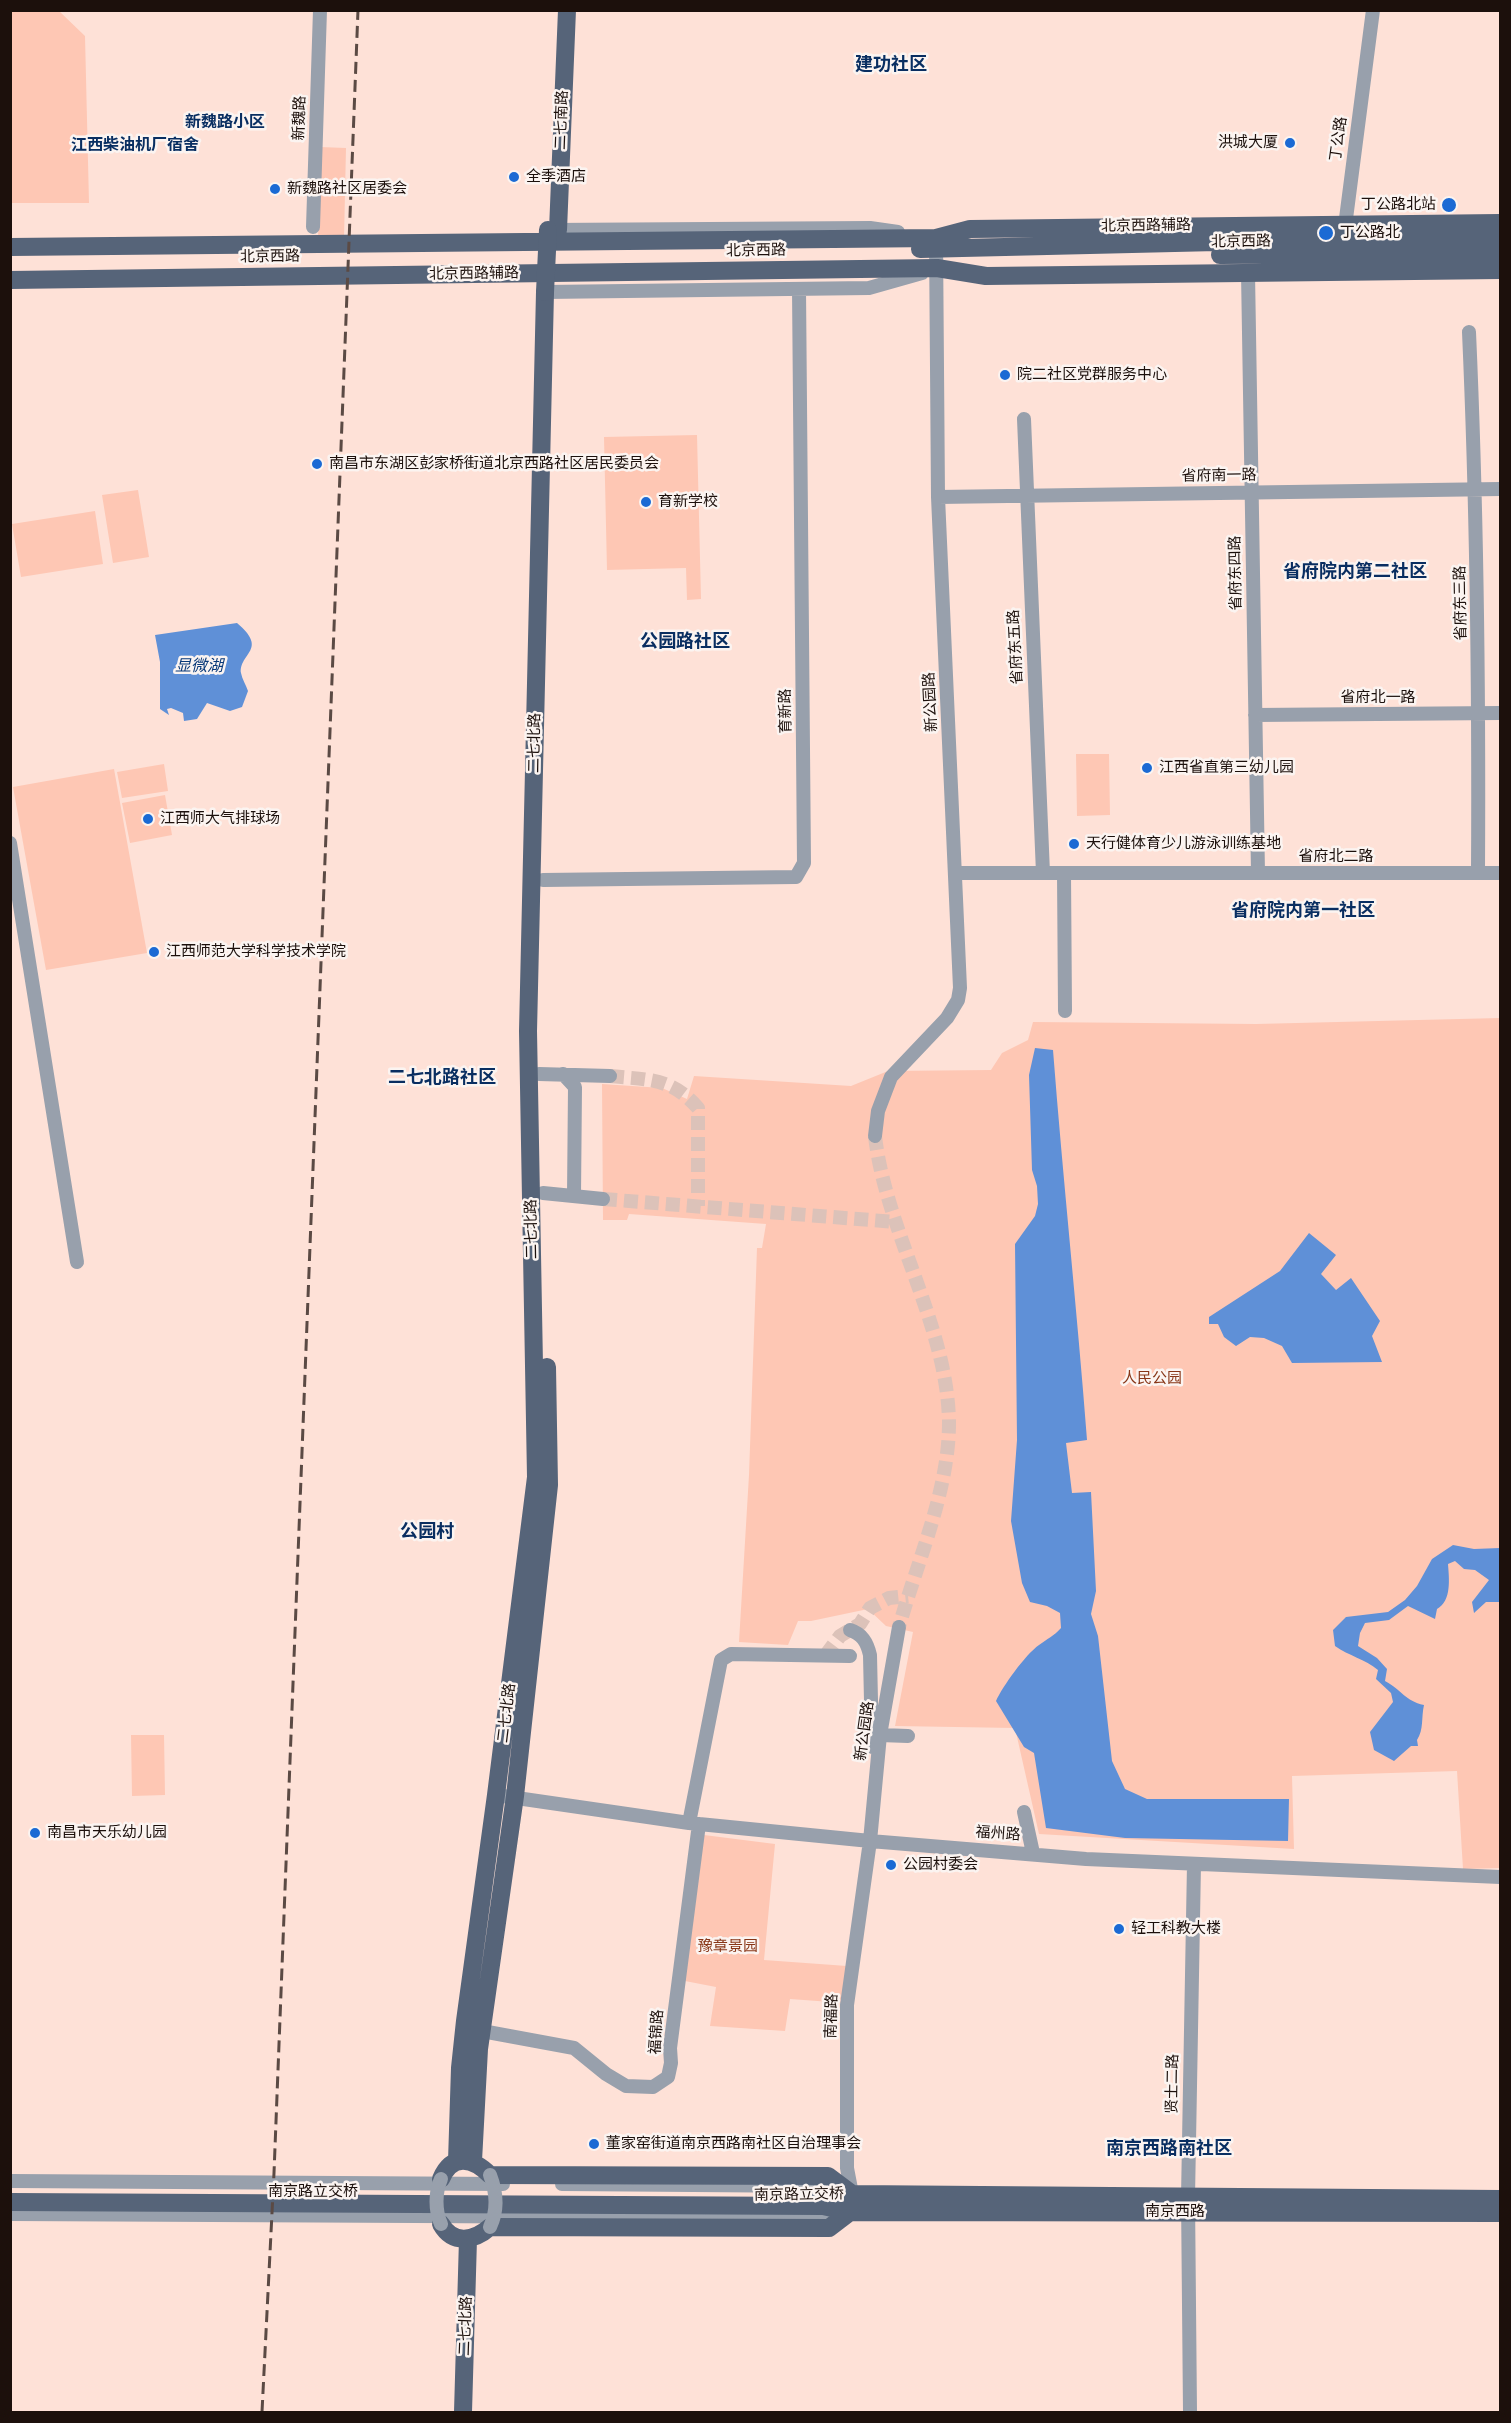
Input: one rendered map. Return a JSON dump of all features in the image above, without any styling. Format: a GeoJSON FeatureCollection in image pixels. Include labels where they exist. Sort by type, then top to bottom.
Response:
{"type":"FeatureCollection","features":[{"type":"Feature","properties":{"kind":"main road","name":"二七南路"},"geometry":{"type":"LineString","coordinates":[[553,230],[555,10]]}},
{"type":"Feature","properties":{"kind":"main road","name":"二七南路"},"geometry":{"type":"LineString","coordinates":[[553,230],[567,10]]}},
{"type":"Feature","properties":{"kind":"main road"},"geometry":{"type":"LineString","coordinates":[[1344,239],[1500,223]]}},
{"type":"Feature","properties":{"kind":"main road"},"geometry":{"type":"LineString","coordinates":[[550,292],[553,230]]}},
{"type":"Feature","properties":{"kind":"main road","name":"北京西路"},"geometry":{"type":"LineString","coordinates":[[10,269],[937,254],[1344,239],[1500,239]]}},
{"type":"Feature","properties":{"kind":"main road","name":"北京西路"},"geometry":{"type":"LineString","coordinates":[[1344,239],[1500,253]]}},
{"type":"Feature","properties":{"kind":"main road","name":"北京西路辅路"},"geometry":{"type":"LineString","coordinates":[[10,248],[937,254],[986,276],[1500,270]]}},
{"type":"Feature","properties":{"kind":"main road","name":"北京西路"},"geometry":{"type":"LineString","coordinates":[[10,260],[937,254]]}},
{"type":"Feature","properties":{"kind":"main road","name":"北京西路辅路"},"geometry":{"type":"LineString","coordinates":[[10,280],[937,254]]}},
{"type":"Feature","properties":{"kind":"main road","name":"二七北路"},"geometry":{"type":"LineString","coordinates":[[465,2161],[515,1796],[549,1485],[539,1074],[550,292]]}},
{"type":"Feature","properties":{"kind":"main road","name":"二七北路"},"geometry":{"type":"LineString","coordinates":[[465,2161],[465,2021],[536,1477],[528,1031],[550,292]]}},
{"type":"Feature","properties":{"kind":"main road"},"geometry":{"type":"LineString","coordinates":[[441,2179],[444,2171],[465,2161],[490,2175],[828,2176],[851,2203],[829,2228],[489,2227],[479,2237],[468,2239],[453,2236],[441,2224]]}},
{"type":"Feature","properties":{"kind":"main road","name":"南京路立交桥"},"geometry":{"type":"LineString","coordinates":[[10,2191],[823,2197],[851,2203]]}},
{"type":"Feature","properties":{"kind":"main road","name":"南京西路"},"geometry":{"type":"LineString","coordinates":[[851,2203],[1188,2204],[1500,2199]]}},
{"type":"Feature","properties":{"kind":"main road","name":"南京路立交桥"},"geometry":{"type":"LineString","coordinates":[[10,2202],[823,2206],[851,2203]]}},
{"type":"Feature","properties":{"kind":"main road","name":"南京西路"},"geometry":{"type":"LineString","coordinates":[[1188,2204],[1500,2213]]}},
{"type":"Feature","properties":{"kind":"main road","name":"二七北路"},"geometry":{"type":"LineString","coordinates":[[463,2412],[468,2239]]}},
{"type":"Feature","properties":{"kind":"street","name":"新魏路"},"geometry":{"type":"LineString","coordinates":[[313,227],[320,10]]}},
{"type":"Feature","properties":{"kind":"street","name":"丁公路"},"geometry":{"type":"LineString","coordinates":[[1344,272],[1344,239],[1373,10]]}},
{"type":"Feature","properties":{"kind":"street","name":"北京西路辅路"},"geometry":{"type":"LineString","coordinates":[[553,230],[870,228],[937,254]]}},
{"type":"Feature","properties":{"kind":"street","name":"北京西路辅路"},"geometry":{"type":"LineString","coordinates":[[550,292],[869,288],[937,254]]}},
{"type":"Feature","properties":{"kind":"street","name":"新公园路"},"geometry":{"type":"LineString","coordinates":[[875,1136],[878,1111],[891,1077],[947,1018],[958,1000],[960,987],[938,497],[937,254]]}},
{"type":"Feature","properties":{"kind":"street","name":"省府东四路"},"geometry":{"type":"LineString","coordinates":[[1248,273],[1258,873]]}},
{"type":"Feature","properties":{"kind":"street","name":"育新路"},"geometry":{"type":"LineString","coordinates":[[543,880],[796,877],[804,863],[799,289]]}},
{"type":"Feature","properties":{"kind":"street","name":"省府东三路"},"geometry":{"type":"LineString","coordinates":[[1469,332],[1476,489],[1479,714],[1478,873]]}},
{"type":"Feature","properties":{"kind":"street","name":"省府东五路"},"geometry":{"type":"LineString","coordinates":[[1024,419],[1043,873]]}},
{"type":"Feature","properties":{"kind":"street","name":"省府南一路"},"geometry":{"type":"LineString","coordinates":[[938,497],[1500,489]]}},
{"type":"Feature","properties":{"kind":"street","name":"省府北一路"},"geometry":{"type":"LineString","coordinates":[[1255,715],[1500,713]]}},
{"type":"Feature","properties":{"kind":"street"},"geometry":{"type":"LineString","coordinates":[[10,843],[77,1262]]}},
{"type":"Feature","properties":{"kind":"street","name":"省府北二路"},"geometry":{"type":"LineString","coordinates":[[955,873],[1500,873]]}},
{"type":"Feature","properties":{"kind":"street"},"geometry":{"type":"LineString","coordinates":[[1064,873],[1065,1011]]}},
{"type":"Feature","properties":{"kind":"street"},"geometry":{"type":"LineString","coordinates":[[539,1074],[610,1076]]}},
{"type":"Feature","properties":{"kind":"street"},"geometry":{"type":"LineString","coordinates":[[563,1074],[575,1087],[574,1196]]}},
{"type":"Feature","properties":{"kind":"street"},"geometry":{"type":"LineString","coordinates":[[543,1193],[603,1199]]}},
{"type":"Feature","properties":{"kind":"street","name":"新公园路"},"geometry":{"type":"LineString","coordinates":[[870,1841],[880,1735],[899,1627]]}},
{"type":"Feature","properties":{"kind":"street"},"geometry":{"type":"LineString","coordinates":[[850,1630],[858,1633],[867,1643],[870,1655],[873,1806]]}},
{"type":"Feature","properties":{"kind":"street","name":"福锦路"},"geometry":{"type":"LineString","coordinates":[[482,2031],[574,2048],[606,2074],[626,2086],[653,2087],[668,2077],[694,1823],[722,1660],[731,1654],[850,1656]]}},
{"type":"Feature","properties":{"kind":"street"},"geometry":{"type":"LineString","coordinates":[[880,1735],[908,1737]]}},
{"type":"Feature","properties":{"kind":"street","name":"福州路"},"geometry":{"type":"LineString","coordinates":[[496,1795],[694,1823],[870,1841],[1086,1859],[1500,1877]]}},
{"type":"Feature","properties":{"kind":"street"},"geometry":{"type":"LineString","coordinates":[[1024,1812],[1033,1853]]}},
{"type":"Feature","properties":{"kind":"street","name":"南福路"},"geometry":{"type":"LineString","coordinates":[[851,2203],[847,2169],[847,2005],[870,1841]]}},
{"type":"Feature","properties":{"kind":"street","name":"贤士二路"},"geometry":{"type":"LineString","coordinates":[[1190,2412],[1188,2204],[1194,1864]]}},
{"type":"Feature","properties":{"kind":"street"},"geometry":{"type":"LineString","coordinates":[[489,2227],[495,2216],[496,2190],[490,2175]]}},
{"type":"Feature","properties":{"kind":"street"},"geometry":{"type":"LineString","coordinates":[[441,2179],[438,2186],[437,2216],[441,2224]]}},
{"type":"Feature","properties":{"kind":"street","name":"南京路立交桥"},"geometry":{"type":"LineString","coordinates":[[10,2181],[823,2186],[851,2203]]}},
{"type":"Feature","properties":{"kind":"street","name":"南京路立交桥"},"geometry":{"type":"LineString","coordinates":[[10,2214],[820,2218],[851,2203]]}},
{"type":"Feature","properties":{"kind":"green space"},"geometry":{"type":"Polygon","coordinates":[[[11,10],[59,11],[85,36],[89,203],[11,203],[11,10]]]}},
{"type":"Feature","properties":{"kind":"green space"},"geometry":{"type":"Polygon","coordinates":[[[320,147],[346,148],[344,239],[318,239],[320,147]]]}},
{"type":"Feature","properties":{"kind":"green space"},"geometry":{"type":"Polygon","coordinates":[[[697,435],[701,599],[687,600],[686,568],[607,570],[604,437],[697,435]]]}},
{"type":"Feature","properties":{"kind":"green space"},"geometry":{"type":"Polygon","coordinates":[[[138,490],[149,557],[113,563],[102,495],[138,490]]]}},
{"type":"Feature","properties":{"kind":"green space"},"geometry":{"type":"Polygon","coordinates":[[[95,511],[103,564],[21,577],[12,524],[95,511]]]}},
{"type":"Feature","properties":{"kind":"green space"},"geometry":{"type":"Polygon","coordinates":[[[1076,754],[1109,754],[1110,815],[1077,816],[1076,754]]]}},
{"type":"Feature","properties":{"kind":"green space"},"geometry":{"type":"Polygon","coordinates":[[[164,764],[168,791],[122,798],[117,772],[164,764]]]}},
{"type":"Feature","properties":{"kind":"green space"},"geometry":{"type":"Polygon","coordinates":[[[114,769],[147,953],[46,970],[13,787],[114,769]]]}},
{"type":"Feature","properties":{"kind":"green space","name":"江西师大气排球场"},"geometry":{"type":"Polygon","coordinates":[[[165,795],[172,835],[130,843],[122,803],[165,795]]]}},
{"type":"Feature","properties":{"kind":"green space","name":"人民公园"},"geometry":{"type":"Polygon","coordinates":[[[1500,1018],[1500,1868],[1463,1869],[1457,1771],[1292,1776],[1294,1849],[1039,1834],[1015,1728],[895,1726],[913,1632],[886,1626],[868,1609],[811,1621],[798,1621],[788,1645],[739,1642],[749,1475],[757,1248],[762,1248],[766,1224],[629,1214],[627,1220],[603,1220],[602,1084],[662,1088],[687,1099],[694,1076],[851,1086],[888,1071],[991,1070],[1002,1053],[1028,1040],[1033,1022],[1256,1024],[1500,1018]]]}},
{"type":"Feature","properties":{"kind":"green space"},"geometry":{"type":"Polygon","coordinates":[[[131,1735],[164,1735],[165,1795],[132,1796],[131,1735]]]}},
{"type":"Feature","properties":{"kind":"green space","name":"豫章景园"},"geometry":{"type":"Polygon","coordinates":[[[704,1835],[775,1844],[764,1960],[847,1966],[845,2003],[790,1999],[785,2031],[710,2026],[716,1987],[685,1981],[704,1835]]]}},
{"type":"Feature","properties":{"kind":"water","name":"显微湖"},"geometry":{"type":"Polygon","coordinates":[[[237,623],[251,639],[252,645],[242,666],[241,673],[248,691],[242,707],[230,711],[207,703],[197,719],[184,721],[183,713],[171,708],[167,709],[169,715],[160,709],[160,662],[155,635],[237,623]]]}},
{"type":"Feature","properties":{"kind":"water"},"geometry":{"type":"Polygon","coordinates":[[[1035,1048],[1053,1050],[1087,1440],[1066,1443],[1072,1493],[1091,1492],[1096,1591],[1091,1614],[1098,1636],[1112,1761],[1125,1789],[1147,1799],[1289,1799],[1288,1841],[1125,1838],[1046,1828],[1034,1753],[1024,1747],[996,1701],[1027,1656],[1061,1628],[1060,1613],[1047,1606],[1030,1602],[1022,1583],[1011,1521],[1017,1440],[1015,1244],[1035,1216],[1038,1204],[1037,1186],[1032,1170],[1029,1075],[1035,1048]]]}},
{"type":"Feature","properties":{"kind":"water"},"geometry":{"type":"Polygon","coordinates":[[[1309,1233],[1336,1255],[1321,1274],[1336,1290],[1351,1278],[1380,1321],[1372,1336],[1382,1362],[1292,1363],[1282,1346],[1264,1338],[1250,1337],[1236,1346],[1224,1337],[1218,1324],[1209,1324],[1209,1317],[1280,1271],[1309,1233]]]}},
{"type":"Feature","properties":{"kind":"water"},"geometry":{"type":"Polygon","coordinates":[[[1453,1545],[1474,1549],[1500,1548],[1500,1602],[1486,1602],[1474,1613],[1472,1602],[1489,1580],[1475,1570],[1464,1569],[1455,1561],[1448,1564],[1447,1595],[1445,1601],[1437,1609],[1435,1619],[1408,1606],[1389,1620],[1365,1623],[1360,1633],[1358,1646],[1377,1658],[1387,1669],[1385,1681],[1412,1701],[1424,1705],[1422,1728],[1417,1740],[1418,1746],[1411,1746],[1394,1761],[1374,1750],[1370,1732],[1393,1702],[1391,1693],[1376,1679],[1378,1670],[1335,1646],[1333,1630],[1346,1617],[1388,1612],[1405,1600],[1417,1586],[1432,1559],[1453,1545]]]}},
{"type":"Feature","properties":{"kind":"tunnel"},"geometry":{"type":"LineString","coordinates":[[610,1076],[668,1085],[678,1090],[698,1108],[698,1206]]}},
{"type":"Feature","properties":{"kind":"tunnel"},"geometry":{"type":"LineString","coordinates":[[875,1136],[881,1172],[891,1208],[939,1351],[946,1387],[949,1423],[948,1449],[938,1500],[899,1627]]}},
{"type":"Feature","properties":{"kind":"tunnel"},"geometry":{"type":"LineString","coordinates":[[603,1199],[896,1222]]}},
{"type":"Feature","properties":{"kind":"tunnel"},"geometry":{"type":"LineString","coordinates":[[825,1656],[840,1636],[860,1624],[870,1608],[889,1598],[908,1596]]}},
{"type":"Feature","properties":{"kind":"railway"},"geometry":{"type":"LineString","coordinates":[[262,2412],[274,2173],[358,10]]}},
{"type":"Feature","properties":{"kind":"place","name":"洪城大厦"},"geometry":{"type":"Point","coordinates":[1290,143]}},
{"type":"Feature","properties":{"kind":"place","name":"全季酒店"},"geometry":{"type":"Point","coordinates":[514,177]}},
{"type":"Feature","properties":{"kind":"place","name":"新魏路社区居委会"},"geometry":{"type":"Point","coordinates":[275,189]}},
{"type":"Feature","properties":{"kind":"place","name":"丁公路北站"},"geometry":{"type":"Point","coordinates":[1449,205]}},
{"type":"Feature","properties":{"kind":"place","name":"丁公路北"},"geometry":{"type":"Point","coordinates":[1326,233]}},
{"type":"Feature","properties":{"kind":"place","name":"院二社区党群服务中心"},"geometry":{"type":"Point","coordinates":[1005,375]}},
{"type":"Feature","properties":{"kind":"place","name":"南昌市东湖区彭家桥街道北京西路社区居民委员会"},"geometry":{"type":"Point","coordinates":[317,464]}},
{"type":"Feature","properties":{"kind":"place","name":"育新学校"},"geometry":{"type":"Point","coordinates":[646,502]}},
{"type":"Feature","properties":{"kind":"place","name":"江西省直第三幼儿园"},"geometry":{"type":"Point","coordinates":[1147,768]}},
{"type":"Feature","properties":{"kind":"place","name":"江西师大气排球场"},"geometry":{"type":"Point","coordinates":[148,819]}},
{"type":"Feature","properties":{"kind":"place","name":"天行健体育少儿游泳训练基地"},"geometry":{"type":"Point","coordinates":[1074,844]}},
{"type":"Feature","properties":{"kind":"place","name":"江西师范大学科学技术学院"},"geometry":{"type":"Point","coordinates":[154,952]}},
{"type":"Feature","properties":{"kind":"place","name":"南昌市天乐幼儿园"},"geometry":{"type":"Point","coordinates":[35,1833]}},
{"type":"Feature","properties":{"kind":"place","name":"公园村委会"},"geometry":{"type":"Point","coordinates":[891,1865]}},
{"type":"Feature","properties":{"kind":"place","name":"轻工科教大楼"},"geometry":{"type":"Point","coordinates":[1119,1929]}},
{"type":"Feature","properties":{"kind":"place","name":"董家窑街道南京西路南社区自治理事会"},"geometry":{"type":"Point","coordinates":[594,2144]}},
{"type":"Feature","properties":{"kind":"district","name":"建功社区"},"geometry":{"type":"Point","coordinates":[891,65]}},
{"type":"Feature","properties":{"kind":"district","name":"新魏路小区"},"geometry":{"type":"Point","coordinates":[225,123]}},
{"type":"Feature","properties":{"kind":"district","name":"江西柴油机厂宿舍"},"geometry":{"type":"Point","coordinates":[135,146]}},
{"type":"Feature","properties":{"kind":"district","name":"省府院内第二社区"},"geometry":{"type":"Point","coordinates":[1355,572]}},
{"type":"Feature","properties":{"kind":"district","name":"公园路社区"},"geometry":{"type":"Point","coordinates":[685,642]}},
{"type":"Feature","properties":{"kind":"district","name":"省府院内第一社区"},"geometry":{"type":"Point","coordinates":[1303,911]}},
{"type":"Feature","properties":{"kind":"district","name":"二七北路社区"},"geometry":{"type":"Point","coordinates":[442,1078]}},
{"type":"Feature","properties":{"kind":"district","name":"公园村"},"geometry":{"type":"Point","coordinates":[427,1532]}},
{"type":"Feature","properties":{"kind":"district","name":"南京西路南社区"},"geometry":{"type":"Point","coordinates":[1169,2149]}}]}
